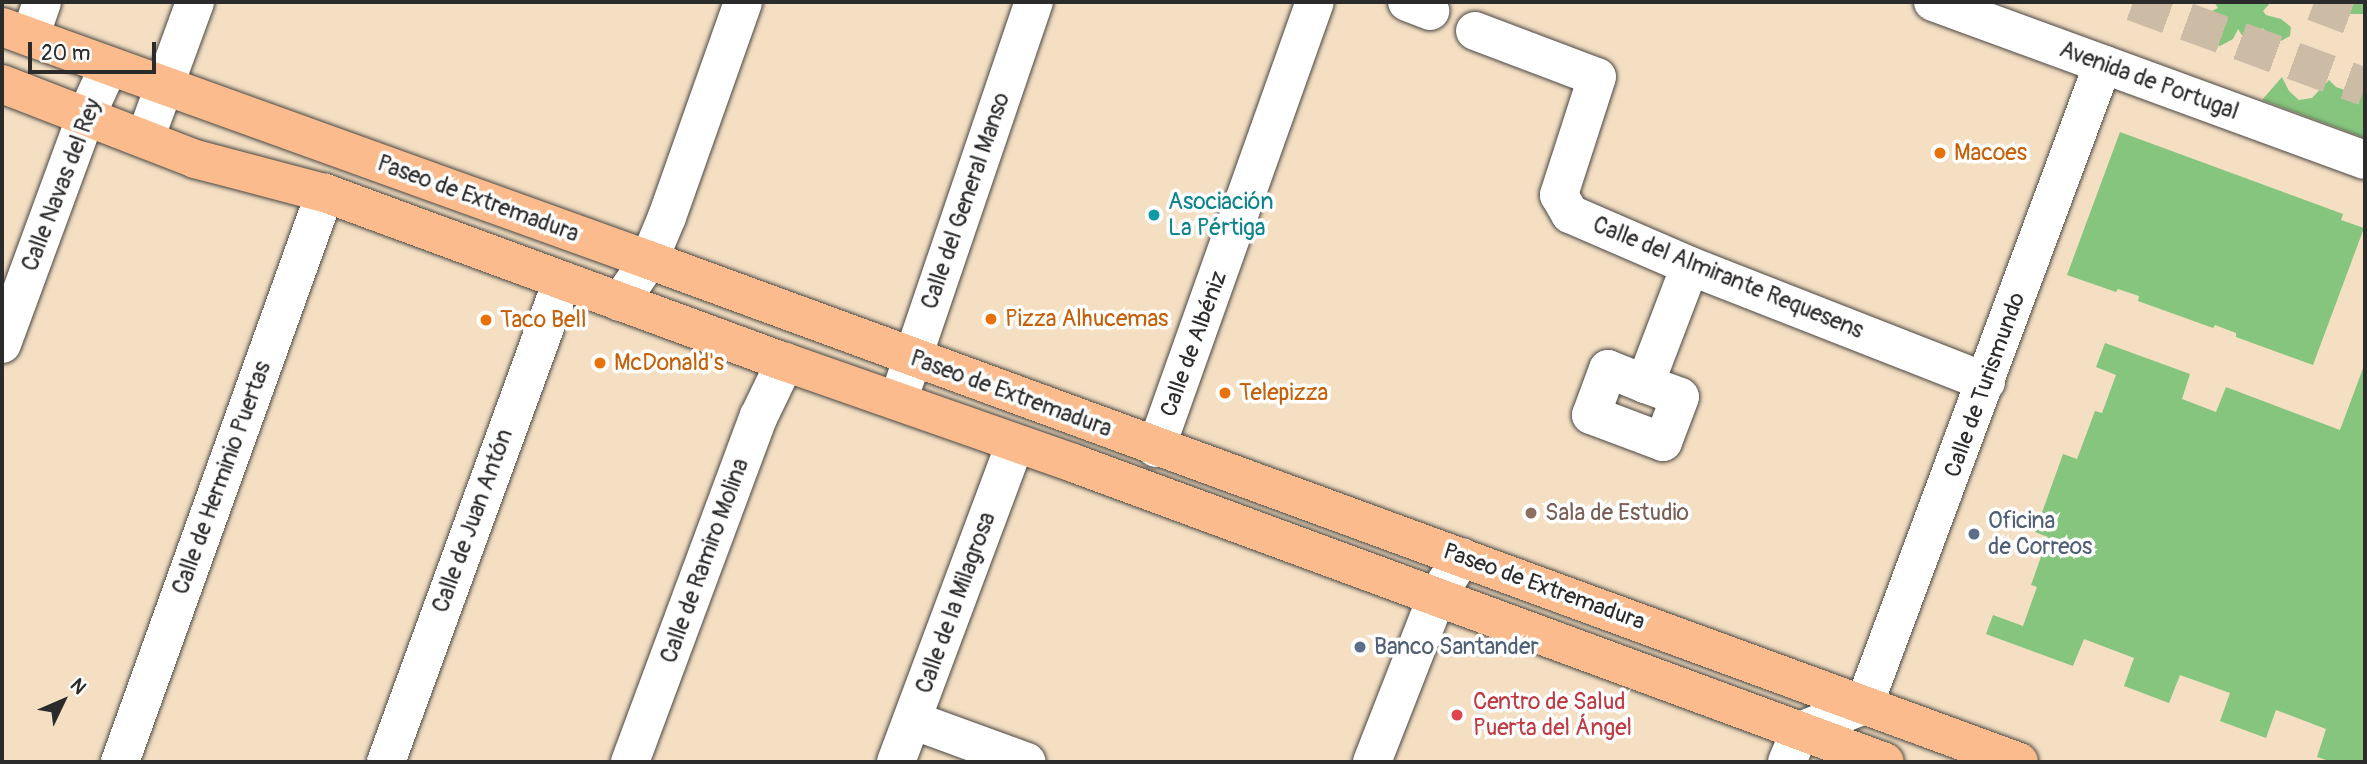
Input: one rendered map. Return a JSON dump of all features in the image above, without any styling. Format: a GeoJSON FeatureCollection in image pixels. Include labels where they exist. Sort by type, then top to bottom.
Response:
{"type":"FeatureCollection","features":[{"type":"Feature","properties":{"kind":"main road","name":"Paseo de Extremadura"},"geometry":{"type":"LineString","coordinates":[[16,32],[649,260],[2019,762]]}},
{"type":"Feature","properties":{"kind":"main road","name":"Paseo de Extremadura"},"geometry":{"type":"LineString","coordinates":[[2,84],[195,159],[325,193],[785,362],[1437,596],[1793,747],[1885,762]]}},
{"type":"Feature","properties":{"kind":"street"},"geometry":{"type":"LineString","coordinates":[[16,32],[42,2]]}},
{"type":"Feature","properties":{"kind":"street"},"geometry":{"type":"LineString","coordinates":[[145,139],[195,2]]}},
{"type":"Feature","properties":{"kind":"street"},"geometry":{"type":"LineString","coordinates":[[620,302],[649,260],[667,217],[743,2]]}},
{"type":"Feature","properties":{"kind":"street","name":"Calle del General Manso"},"geometry":{"type":"LineString","coordinates":[[898,401],[1034,2]]}},
{"type":"Feature","properties":{"kind":"street","name":"Calle de Albéniz"},"geometry":{"type":"LineString","coordinates":[[1156,448],[1315,2]]}},
{"type":"Feature","properties":{"kind":"street","name":"Avenida de Portugal"},"geometry":{"type":"LineString","coordinates":[[1933,2],[2365,160]]}},
{"type":"Feature","properties":{"kind":"street","name":"Calle del Almirante Requesens"},"geometry":{"type":"LineString","coordinates":[[1475,31],[1597,77],[1559,195],[1570,214],[1690,266],[1986,382]]}},
{"type":"Feature","properties":{"kind":"street","name":"Calle de Turismundo"},"geometry":{"type":"LineString","coordinates":[[1864,705],[2103,64]]}},
{"type":"Feature","properties":{"kind":"street","name":"Calle Navas del Rey"},"geometry":{"type":"LineString","coordinates":[[2,344],[86,116],[109,66]]}},
{"type":"Feature","properties":{"kind":"street","name":"Calle de Herminio Puertas"},"geometry":{"type":"LineString","coordinates":[[120,762],[325,193]]}},
{"type":"Feature","properties":{"kind":"street"},"geometry":{"type":"LineString","coordinates":[[1645,384],[1690,266]]}},
{"type":"Feature","properties":{"kind":"street","name":"Calle de Juan Antón"},"geometry":{"type":"LineString","coordinates":[[386,762],[562,281]]}},
{"type":"Feature","properties":{"kind":"street","name":"Calle de Ramiro Molina"},"geometry":{"type":"LineString","coordinates":[[631,762],[759,416],[785,362]]}},
{"type":"Feature","properties":{"kind":"street","name":"Calle de la Milagrosa"},"geometry":{"type":"LineString","coordinates":[[896,762],[1015,443]]}},
{"type":"Feature","properties":{"kind":"street"},"geometry":{"type":"LineString","coordinates":[[1372,762],[1437,596],[1462,557]]}},
{"type":"Feature","properties":{"kind":"street"},"geometry":{"type":"LineString","coordinates":[[1793,747],[1864,705]]}},
{"type":"Feature","properties":{"kind":"street"},"geometry":{"type":"LineString","coordinates":[[912,720],[1027,762]]}},
{"type":"Feature","properties":{"kind":"green space"},"geometry":{"type":"Polygon","coordinates":[[[2214,2],[2271,2],[2263,11],[2291,27],[2290,36],[2281,41],[2262,28],[2255,43],[2245,40],[2238,29],[2233,39],[2220,46],[2205,41],[2198,35],[2199,17],[2218,8],[2214,2]]]}},
{"type":"Feature","properties":{"kind":"green space"},"geometry":{"type":"Polygon","coordinates":[[[2339,2],[2365,2],[2365,14],[2336,14],[2339,2]]]}},
{"type":"Feature","properties":{"kind":"green space"},"geometry":{"type":"Polygon","coordinates":[[[2282,77],[2289,91],[2299,100],[2312,98],[2329,80],[2336,87],[2350,92],[2365,88],[2365,138],[2262,100],[2282,77]]]}},
{"type":"Feature","properties":{"kind":"green space"},"geometry":{"type":"Polygon","coordinates":[[[2120,132],[2343,214],[2341,220],[2364,228],[2313,365],[2236,337],[2236,333],[2215,325],[2213,328],[2138,301],[2139,296],[2118,289],[2116,292],[2067,275],[2120,132]]]}},
{"type":"Feature","properties":{"kind":"green space"},"geometry":{"type":"Polygon","coordinates":[[[2105,343],[2190,374],[2182,399],[2216,412],[2226,387],[2340,430],[2365,363],[2365,762],[2332,762],[2317,757],[2326,729],[2276,710],[2266,738],[2220,721],[2230,693],[2180,675],[2169,703],[2124,686],[2134,658],[2084,639],[2073,666],[1986,634],[1993,615],[2023,626],[2037,587],[2031,585],[2048,537],[2035,532],[2063,454],[2077,459],[2095,411],[2102,413],[2116,375],[2096,367],[2105,343]]]}},
{"type":"Feature","properties":{"kind":"tunnel"},"geometry":{"type":"LineString","coordinates":[[2133,2],[2365,87]]}},
{"type":"Feature","properties":{"kind":"tunnel"},"geometry":{"type":"LineString","coordinates":[[2314,2],[2365,21]]}},
{"type":"Feature","properties":{"kind":"place","name":"Macoes"},"geometry":{"type":"Point","coordinates":[1940,153]}},
{"type":"Feature","properties":{"kind":"place","name":"Asociación La Pértiga"},"geometry":{"type":"Point","coordinates":[1154,215]}},
{"type":"Feature","properties":{"kind":"place","name":"Pizza Alhucemas"},"geometry":{"type":"Point","coordinates":[991,319]}},
{"type":"Feature","properties":{"kind":"place","name":"Taco Bell"},"geometry":{"type":"Point","coordinates":[486,320]}},
{"type":"Feature","properties":{"kind":"place","name":"McDonald's"},"geometry":{"type":"Point","coordinates":[600,363]}},
{"type":"Feature","properties":{"kind":"place","name":"Telepizza"},"geometry":{"type":"Point","coordinates":[1225,393]}},
{"type":"Feature","properties":{"kind":"place","name":"Sala de Estudio"},"geometry":{"type":"Point","coordinates":[1531,513]}},
{"type":"Feature","properties":{"kind":"place","name":"Oficina de Correos"},"geometry":{"type":"Point","coordinates":[1974,534]}},
{"type":"Feature","properties":{"kind":"place","name":"Banco Santander"},"geometry":{"type":"Point","coordinates":[1360,647]}},
{"type":"Feature","properties":{"kind":"place","name":"Centro de Salud Puerta del Ángel"},"geometry":{"type":"Point","coordinates":[1457,715]}}]}
